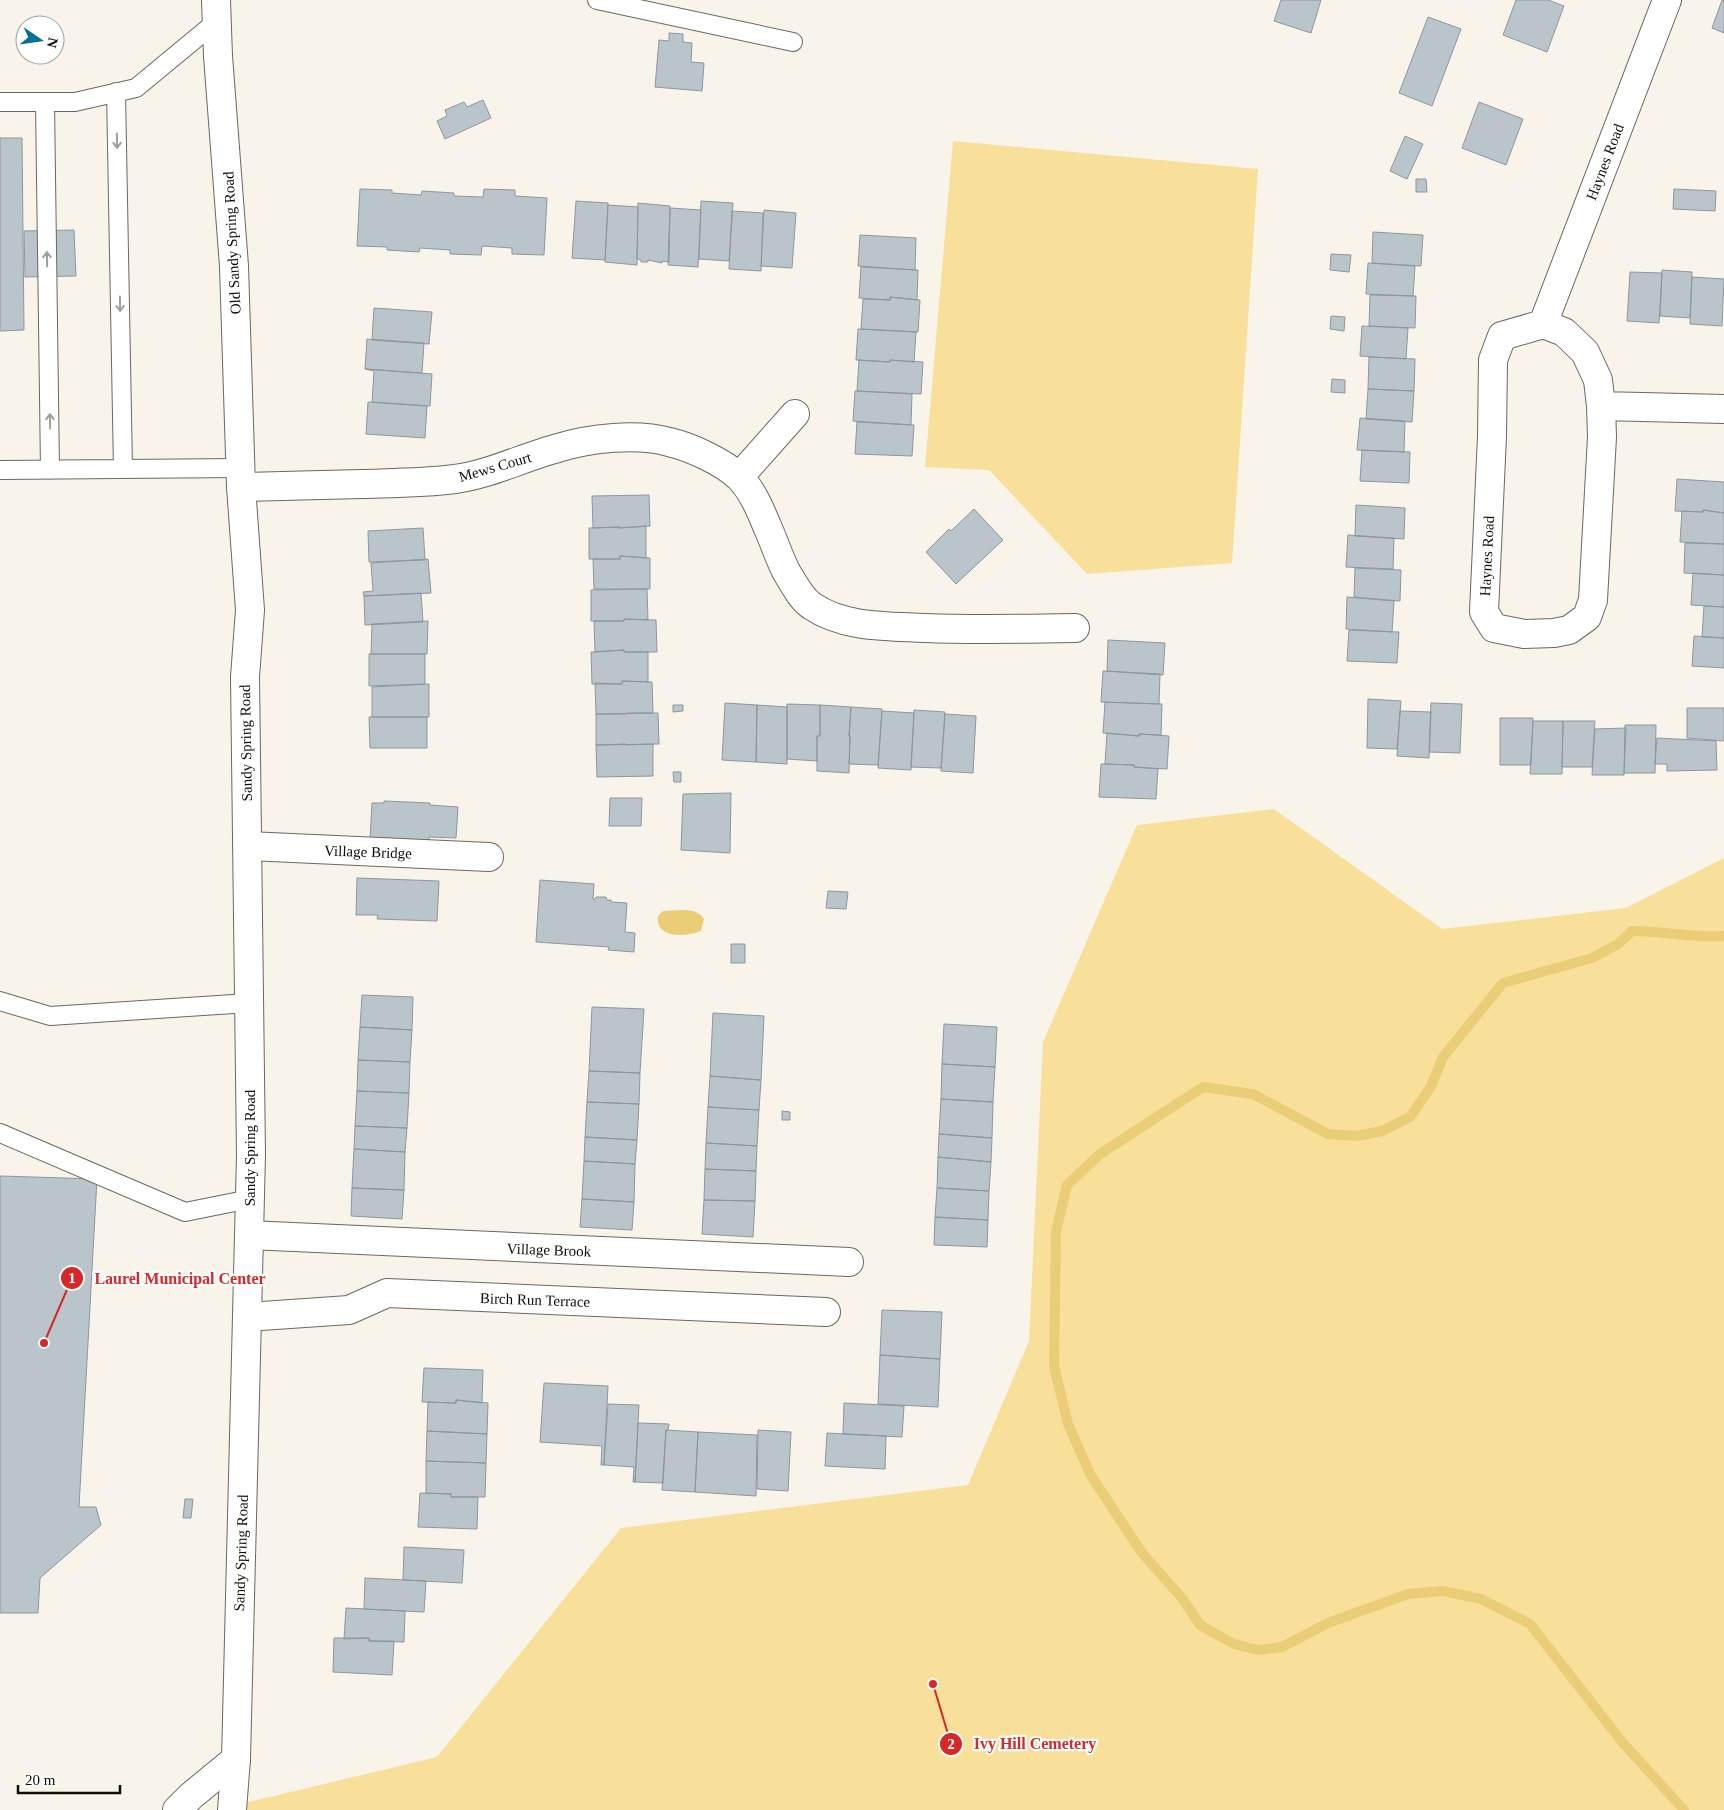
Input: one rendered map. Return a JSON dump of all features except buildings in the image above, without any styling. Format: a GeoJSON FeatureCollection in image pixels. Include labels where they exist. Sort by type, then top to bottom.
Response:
{"type":"FeatureCollection","features":[{"type":"Feature","properties":{"kind":"street","name":"Haynes Road"},"geometry":{"type":"LineString","coordinates":[[1543,324],[1667,0]]}},
{"type":"Feature","properties":{"kind":"street","name":"Old Sandy Spring Road"},"geometry":{"type":"LineString","coordinates":[[217,10],[218,56],[234,266],[240,477]]}},
{"type":"Feature","properties":{"kind":"street","name":"Haynes Road"},"geometry":{"type":"LineString","coordinates":[[1543,324],[1564,332],[1585,352],[1598,380],[1602,437],[1593,600],[1587,617],[1569,630],[1554,633],[1524,634],[1494,628],[1484,612],[1492,436],[1493,360],[1502,336],[1543,324]]}},
{"type":"Feature","properties":{"kind":"street"},"geometry":{"type":"LineString","coordinates":[[1601,406],[1724,409]]}},
{"type":"Feature","properties":{"kind":"street"},"geometry":{"type":"LineString","coordinates":[[739,477],[795,414]]}},
{"type":"Feature","properties":{"kind":"street","name":"Mews Court"},"geometry":{"type":"LineString","coordinates":[[240,477],[415,483],[457,479],[495,469],[560,447],[616,437],[668,441],[696,451],[719,463],[739,477],[750,490],[767,524],[783,565],[797,590],[810,605],[830,616],[850,622],[908,627],[978,630],[1075,628]]}},
{"type":"Feature","properties":{"kind":"street","name":"Sandy Spring Road"},"geometry":{"type":"LineString","coordinates":[[232,1810],[236,1758],[251,1155],[245,678],[250,610],[240,477]]}},
{"type":"Feature","properties":{"kind":"street","name":"Village Bridge"},"geometry":{"type":"LineString","coordinates":[[248,846],[489,857]]}},
{"type":"Feature","properties":{"kind":"street","name":"Village Brook"},"geometry":{"type":"LineString","coordinates":[[249,1235],[849,1262]]}},
{"type":"Feature","properties":{"kind":"street","name":"Birch Run Terrace"},"geometry":{"type":"LineString","coordinates":[[247,1317],[349,1310],[387,1293],[826,1312]]}},
{"type":"Feature","properties":{"kind":"street"},"geometry":{"type":"LineString","coordinates":[[177,1810],[236,1758]]}},
{"type":"Feature","properties":{"kind":"lane"},"geometry":{"type":"LineString","coordinates":[[597,0],[652,6],[793,42]]}},
{"type":"Feature","properties":{"kind":"lane"},"geometry":{"type":"LineString","coordinates":[[0,102],[75,102],[136,88],[217,10]]}},
{"type":"Feature","properties":{"kind":"lane"},"geometry":{"type":"LineString","coordinates":[[116,92],[123,469]]}},
{"type":"Feature","properties":{"kind":"lane"},"geometry":{"type":"LineString","coordinates":[[45,102],[50,470]]}},
{"type":"Feature","properties":{"kind":"lane"},"geometry":{"type":"LineString","coordinates":[[0,470],[123,469],[240,477]]}},
{"type":"Feature","properties":{"kind":"lane"},"geometry":{"type":"LineString","coordinates":[[0,1001],[50,1016],[249,1003]]}},
{"type":"Feature","properties":{"kind":"lane"},"geometry":{"type":"LineString","coordinates":[[0,1133],[186,1212],[250,1199]]}},
{"type":"Feature","properties":{"kind":"shaded area"},"geometry":{"type":"Polygon","coordinates":[[[953,141],[1258,169],[1232,563],[1087,574],[989,470],[925,467],[953,141]]]}},
{"type":"Feature","properties":{"kind":"shaded area"},"geometry":{"type":"Polygon","coordinates":[[[1274,809],[1442,929],[1626,908],[1724,858],[1724,1810],[232,1810],[232,1806],[437,1757],[621,1528],[968,1485],[1029,1341],[1043,1042],[1137,825],[1274,809]]]}},
{"type":"Feature","properties":{"kind":"shaded area"},"geometry":{"type":"Polygon","coordinates":[[[663,911],[694,911],[702,916],[704,919],[701,931],[680,935],[661,929],[658,923],[658,916],[663,911]]]}},
{"type":"Feature","properties":{"kind":"waterway"},"geometry":{"type":"LineString","coordinates":[[1684,1810],[1623,1743],[1530,1624],[1481,1599],[1443,1591],[1408,1594],[1328,1623],[1282,1647],[1258,1650],[1234,1644],[1200,1625],[1182,1598],[1142,1553],[1090,1474],[1068,1424],[1054,1366],[1056,1231],[1067,1185],[1100,1154],[1203,1087],[1253,1094],[1328,1134],[1357,1136],[1382,1131],[1410,1117],[1430,1088],[1443,1057],[1503,983],[1592,958],[1618,944],[1632,931],[1724,936]]}},
{"type":"Feature","properties":{"kind":"place","name":"Laurel Municipal Center"},"geometry":{"type":"Point","coordinates":[44,1343]}},
{"type":"Feature","properties":{"kind":"place","name":"Ivy Hill Cemetery"},"geometry":{"type":"Point","coordinates":[933,1684]}}]}
